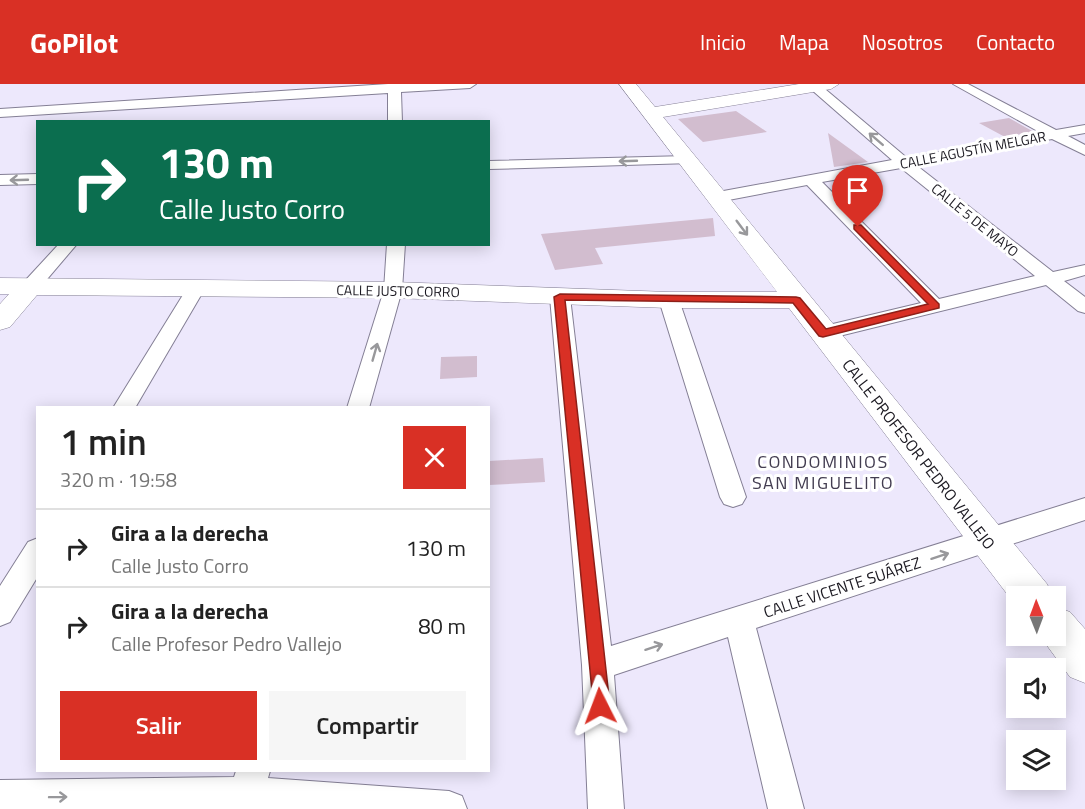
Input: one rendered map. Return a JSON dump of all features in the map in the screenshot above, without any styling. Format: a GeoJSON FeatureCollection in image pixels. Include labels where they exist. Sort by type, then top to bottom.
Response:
{"type":"FeatureCollection","features":[{"type":"Feature","properties":{"kind":"street"},"geometry":{"type":"LineString","coordinates":[[191,115],[219,84]]}},
{"type":"Feature","properties":{"kind":"street"},"geometry":{"type":"LineString","coordinates":[[0,113],[470,84]]}},
{"type":"Feature","properties":{"kind":"street","name":"CALLE PROFESOR PEDRO VALLEJO"},"geometry":{"type":"LineString","coordinates":[[627,84],[1024,586]]}},
{"type":"Feature","properties":{"kind":"street"},"geometry":{"type":"LineString","coordinates":[[960,84],[1085,151]]}},
{"type":"Feature","properties":{"kind":"street"},"geometry":{"type":"LineString","coordinates":[[651,113],[819,85]]}},
{"type":"Feature","properties":{"kind":"street","name":"CALLE 5 DE MAYO"},"geometry":{"type":"LineString","coordinates":[[819,85],[904,163],[1085,307]]}},
{"type":"Feature","properties":{"kind":"street"},"geometry":{"type":"LineString","coordinates":[[394,87],[394,120]]}},
{"type":"Feature","properties":{"kind":"street","name":"CALLE AGUSTÍN MELGAR"},"geometry":{"type":"LineString","coordinates":[[718,197],[1085,129]]}},
{"type":"Feature","properties":{"kind":"street"},"geometry":{"type":"LineString","coordinates":[[490,165],[687,160]]}},
{"type":"Feature","properties":{"kind":"street"},"geometry":{"type":"LineString","coordinates":[[0,180],[36,179]]}},
{"type":"Feature","properties":{"kind":"street"},"geometry":{"type":"LineString","coordinates":[[811,180],[935,306]]}},
{"type":"Feature","properties":{"kind":"street"},"geometry":{"type":"LineString","coordinates":[[0,321],[67,246]]}},
{"type":"Feature","properties":{"kind":"street"},"geometry":{"type":"LineString","coordinates":[[359,406],[393,290],[396,246]]}},
{"type":"Feature","properties":{"kind":"street"},"geometry":{"type":"LineString","coordinates":[[823,333],[1085,270]]}},
{"type":"Feature","properties":{"kind":"street","name":"CALLE JUSTO CORRO"},"geometry":{"type":"LineString","coordinates":[[0,286],[195,290],[393,290],[669,300],[796,300]]}},
{"type":"Feature","properties":{"kind":"street"},"geometry":{"type":"LineString","coordinates":[[125,406],[195,290]]}},
{"type":"Feature","properties":{"kind":"street"},"geometry":{"type":"LineString","coordinates":[[560,297],[598,664],[606,809]]}},
{"type":"Feature","properties":{"kind":"street"},"geometry":{"type":"LineString","coordinates":[[669,300],[733,497]]}},
{"type":"Feature","properties":{"kind":"street","name":"CALLE VICENTE SUÁREZ"},"geometry":{"type":"LineString","coordinates":[[598,664],[1085,509]]}},
{"type":"Feature","properties":{"kind":"street"},"geometry":{"type":"LineString","coordinates":[[0,612],[36,553]]}},
{"type":"Feature","properties":{"kind":"street"},"geometry":{"type":"LineString","coordinates":[[739,619],[786,809]]}},
{"type":"Feature","properties":{"kind":"street"},"geometry":{"type":"LineString","coordinates":[[1066,638],[1085,662]]}},
{"type":"Feature","properties":{"kind":"street"},"geometry":{"type":"LineString","coordinates":[[0,798],[247,791],[449,809]]}},
{"type":"Feature","properties":{"kind":"building"},"geometry":{"type":"Polygon","coordinates":[[[736,111],[767,132],[703,142],[678,119],[736,111]]]}},
{"type":"Feature","properties":{"kind":"building"},"geometry":{"type":"Polygon","coordinates":[[[1009,118],[1034,132],[1005,137],[979,123],[1009,118]]]}},
{"type":"Feature","properties":{"kind":"building"},"geometry":{"type":"Polygon","coordinates":[[[828,133],[868,162],[834,167],[828,133]]]}},
{"type":"Feature","properties":{"kind":"building"},"geometry":{"type":"Polygon","coordinates":[[[713,218],[715,236],[595,248],[603,264],[555,270],[541,234],[713,218]]]}},
{"type":"Feature","properties":{"kind":"building"},"geometry":{"type":"Polygon","coordinates":[[[477,356],[477,377],[440,379],[441,357],[477,356]]]}},
{"type":"Feature","properties":{"kind":"building"},"geometry":{"type":"Polygon","coordinates":[[[543,458],[545,482],[490,485],[490,461],[543,458]]]}},
{"type":"Feature","properties":{"kind":"district","name":"CONDOMINIOS SAN MIGUELITO"},"geometry":{"type":"Point","coordinates":[823,472]}},
{"type":"Feature","properties":{"kind":"route"},"geometry":{"type":"LineString","coordinates":[[600,706],[598,664],[560,297],[796,300],[823,333],[935,306],[858,227]]}}]}
